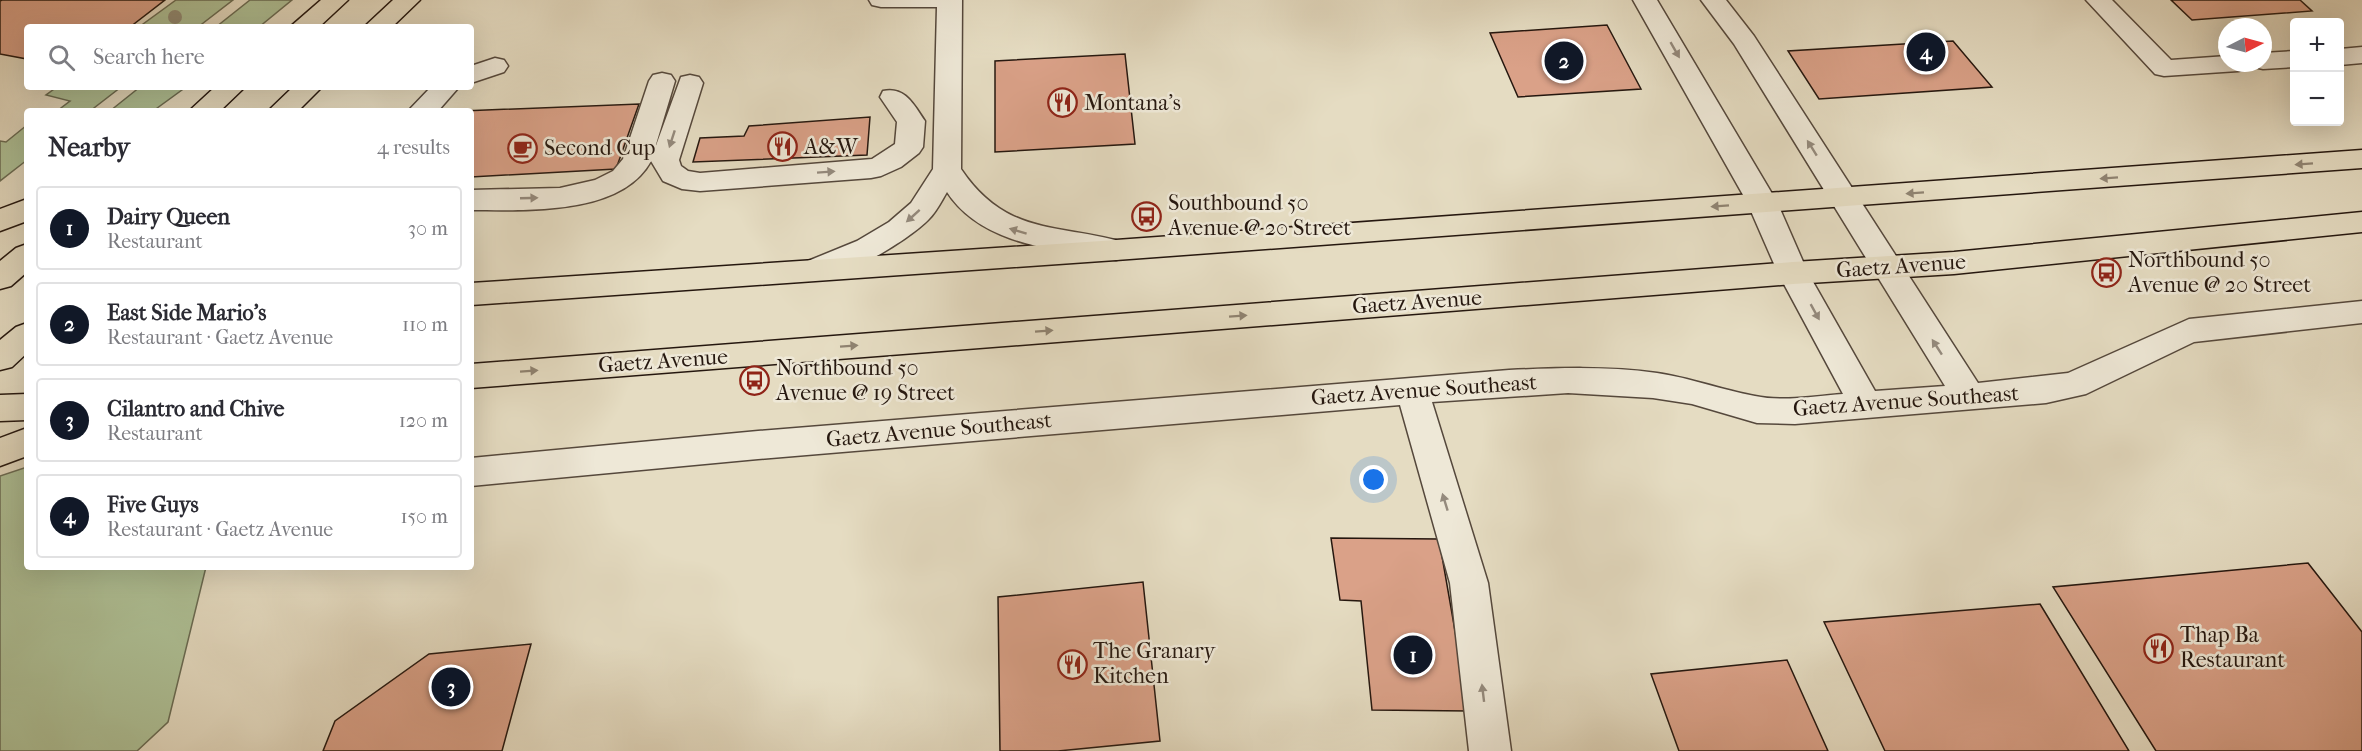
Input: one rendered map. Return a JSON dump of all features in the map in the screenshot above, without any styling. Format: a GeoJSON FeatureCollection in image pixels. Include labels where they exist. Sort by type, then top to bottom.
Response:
{"type":"FeatureCollection","features":[{"type":"Feature","properties":{"kind":"main road"},"geometry":{"type":"LineString","coordinates":[[307,24],[336,0]]}},
{"type":"Feature","properties":{"kind":"main road"},"geometry":{"type":"LineString","coordinates":[[380,24],[408,0]]}},
{"type":"Feature","properties":{"kind":"main road"},"geometry":{"type":"LineString","coordinates":[[285,108],[306,90]]}},
{"type":"Feature","properties":{"kind":"main road"},"geometry":{"type":"LineString","coordinates":[[474,293],[1116,250],[2362,159]]}},
{"type":"Feature","properties":{"kind":"main road"},"geometry":{"type":"LineString","coordinates":[[0,221],[24,210]]}},
{"type":"Feature","properties":{"kind":"main road","name":"Gaetz Avenue"},"geometry":{"type":"LineString","coordinates":[[474,376],[1793,273],[1954,263],[2362,222]]}},
{"type":"Feature","properties":{"kind":"main road"},"geometry":{"type":"LineString","coordinates":[[0,278],[24,258]]}},
{"type":"Feature","properties":{"kind":"main road"},"geometry":{"type":"LineString","coordinates":[[0,329],[24,327]]}},
{"type":"Feature","properties":{"kind":"main road"},"geometry":{"type":"LineString","coordinates":[[0,358],[24,338]]}},
{"type":"Feature","properties":{"kind":"main road"},"geometry":{"type":"LineString","coordinates":[[0,408],[24,407]]}},
{"type":"Feature","properties":{"kind":"main road"},"geometry":{"type":"LineString","coordinates":[[0,452],[24,443]]}},
{"type":"Feature","properties":{"kind":"street"},"geometry":{"type":"LineString","coordinates":[[814,271],[868,248],[900,229],[921,210],[947,169],[950,0],[881,0]]}},
{"type":"Feature","properties":{"kind":"street"},"geometry":{"type":"LineString","coordinates":[[1645,0],[1762,202],[1793,273],[1865,404]]}},
{"type":"Feature","properties":{"kind":"street"},"geometry":{"type":"LineString","coordinates":[[1713,0],[1745,41],[1969,396]]}},
{"type":"Feature","properties":{"kind":"street"},"geometry":{"type":"LineString","coordinates":[[2098,0],[2164,68],[2218,64]]}},
{"type":"Feature","properties":{"kind":"street"},"geometry":{"type":"LineString","coordinates":[[2344,57],[2362,55]]}},
{"type":"Feature","properties":{"kind":"street"},"geometry":{"type":"LineString","coordinates":[[2272,60],[2290,59]]}},
{"type":"Feature","properties":{"kind":"street"},"geometry":{"type":"LineString","coordinates":[[474,200],[568,196],[607,187],[623,177],[635,164],[676,82],[665,160],[666,169],[682,180],[700,182],[871,169],[886,164],[899,157],[909,147],[911,121],[893,97]]}},
{"type":"Feature","properties":{"kind":"street"},"geometry":{"type":"LineString","coordinates":[[425,108],[443,90]]}},
{"type":"Feature","properties":{"kind":"street"},"geometry":{"type":"LineString","coordinates":[[947,169],[966,198],[989,218],[1002,225],[1021,232],[1116,250]]}},
{"type":"Feature","properties":{"kind":"street","name":"Gaetz Avenue Southeast"},"geometry":{"type":"LineString","coordinates":[[474,472],[759,445],[1509,382],[1610,381],[1692,391],[1757,410],[1795,411],[2046,390],[2074,384],[2189,330],[2362,312]]}},
{"type":"Feature","properties":{"kind":"street"},"geometry":{"type":"LineString","coordinates":[[1412,390],[1469,583],[1490,751]]}},
{"type":"Feature","properties":{"kind":"green space"},"geometry":{"type":"Polygon","coordinates":[[[176,0],[233,0],[202,24],[143,24],[176,0]]]}},
{"type":"Feature","properties":{"kind":"green space"},"geometry":{"type":"Polygon","coordinates":[[[250,0],[292,0],[263,24],[220,24],[250,0]]]}},
{"type":"Feature","properties":{"kind":"green space"},"geometry":{"type":"Polygon","coordinates":[[[53,90],[117,90],[94,108],[61,108],[70,101],[46,95],[53,90]]]}},
{"type":"Feature","properties":{"kind":"green space"},"geometry":{"type":"Polygon","coordinates":[[[136,90],[182,90],[157,108],[114,108],[136,90]]]}},
{"type":"Feature","properties":{"kind":"green space"},"geometry":{"type":"Polygon","coordinates":[[[24,127],[24,162],[0,181],[0,141],[6,142],[24,127]]]}},
{"type":"Feature","properties":{"kind":"green space"},"geometry":{"type":"Polygon","coordinates":[[[24,468],[24,570],[205,570],[168,722],[137,751],[0,751],[0,476],[24,468]]]}},
{"type":"Feature","properties":{"kind":"building"},"geometry":{"type":"Polygon","coordinates":[[[165,0],[134,24],[24,24],[24,58],[0,54],[0,1],[165,0]]]}},
{"type":"Feature","properties":{"kind":"building"},"geometry":{"type":"Polygon","coordinates":[[[2171,0],[2300,0],[2312,11],[2218,18],[2192,20],[2171,0]]]}},
{"type":"Feature","properties":{"kind":"building"},"geometry":{"type":"Polygon","coordinates":[[[1607,25],[1641,89],[1518,97],[1490,33],[1607,25]]]}},
{"type":"Feature","properties":{"kind":"building"},"geometry":{"type":"Polygon","coordinates":[[[1953,41],[1992,87],[1819,99],[1788,51],[1953,41]]]}},
{"type":"Feature","properties":{"kind":"building","name":"Montana's"},"geometry":{"type":"Polygon","coordinates":[[[1125,54],[1135,144],[995,152],[995,61],[1125,54]]]}},
{"type":"Feature","properties":{"kind":"building"},"geometry":{"type":"Polygon","coordinates":[[[639,104],[616,169],[474,177],[474,111],[639,104]]]}},
{"type":"Feature","properties":{"kind":"building","name":"A&W"},"geometry":{"type":"Polygon","coordinates":[[[870,117],[867,155],[693,162],[700,138],[744,136],[749,126],[870,117]]]}},
{"type":"Feature","properties":{"kind":"building"},"geometry":{"type":"Polygon","coordinates":[[[1331,538],[1439,539],[1469,711],[1372,710],[1361,601],[1340,600],[1331,538]]]}},
{"type":"Feature","properties":{"kind":"building"},"geometry":{"type":"Polygon","coordinates":[[[2308,563],[2362,632],[2362,751],[2156,751],[2053,587],[2308,563]]]}},
{"type":"Feature","properties":{"kind":"building"},"geometry":{"type":"Polygon","coordinates":[[[1143,582],[1160,741],[1058,751],[1000,751],[998,597],[1143,582]]]}},
{"type":"Feature","properties":{"kind":"building"},"geometry":{"type":"Polygon","coordinates":[[[2040,604],[2129,751],[1885,751],[1824,622],[2040,604]]]}},
{"type":"Feature","properties":{"kind":"building"},"geometry":{"type":"Polygon","coordinates":[[[531,644],[502,751],[323,751],[335,721],[429,654],[531,644]]]}},
{"type":"Feature","properties":{"kind":"building"},"geometry":{"type":"Polygon","coordinates":[[[1787,660],[1828,751],[1679,751],[1651,674],[1787,660]]]}},
{"type":"Feature","properties":{"kind":"place","name":"Five Guys"},"geometry":{"type":"Point","coordinates":[1926,52]}},
{"type":"Feature","properties":{"kind":"place","name":"East Side Mario's"},"geometry":{"type":"Point","coordinates":[1564,61]}},
{"type":"Feature","properties":{"kind":"place","name":"Montana's"},"geometry":{"type":"Point","coordinates":[1063,103]}},
{"type":"Feature","properties":{"kind":"place","name":"A&W"},"geometry":{"type":"Point","coordinates":[783,147]}},
{"type":"Feature","properties":{"kind":"place","name":"Second Cup"},"geometry":{"type":"Point","coordinates":[523,148]}},
{"type":"Feature","properties":{"kind":"place","name":"Southbound 50 Avenue @ 20 Street"},"geometry":{"type":"Point","coordinates":[1147,216]}},
{"type":"Feature","properties":{"kind":"place","name":"Northbound 50 Avenue @ 20 Street"},"geometry":{"type":"Point","coordinates":[2107,273]}},
{"type":"Feature","properties":{"kind":"place","name":"Northbound 50 Avenue @ 19 Street"},"geometry":{"type":"Point","coordinates":[755,381]}},
{"type":"Feature","properties":{"kind":"place","name":"Thap Ba Restaurant"},"geometry":{"type":"Point","coordinates":[2159,648]}},
{"type":"Feature","properties":{"kind":"place","name":"Dairy Queen"},"geometry":{"type":"Point","coordinates":[1413,655]}},
{"type":"Feature","properties":{"kind":"place","name":"The Granary Kitchen"},"geometry":{"type":"Point","coordinates":[1072,664]}},
{"type":"Feature","properties":{"kind":"place","name":"Cilantro and Chive"},"geometry":{"type":"Point","coordinates":[451,687]}}]}
